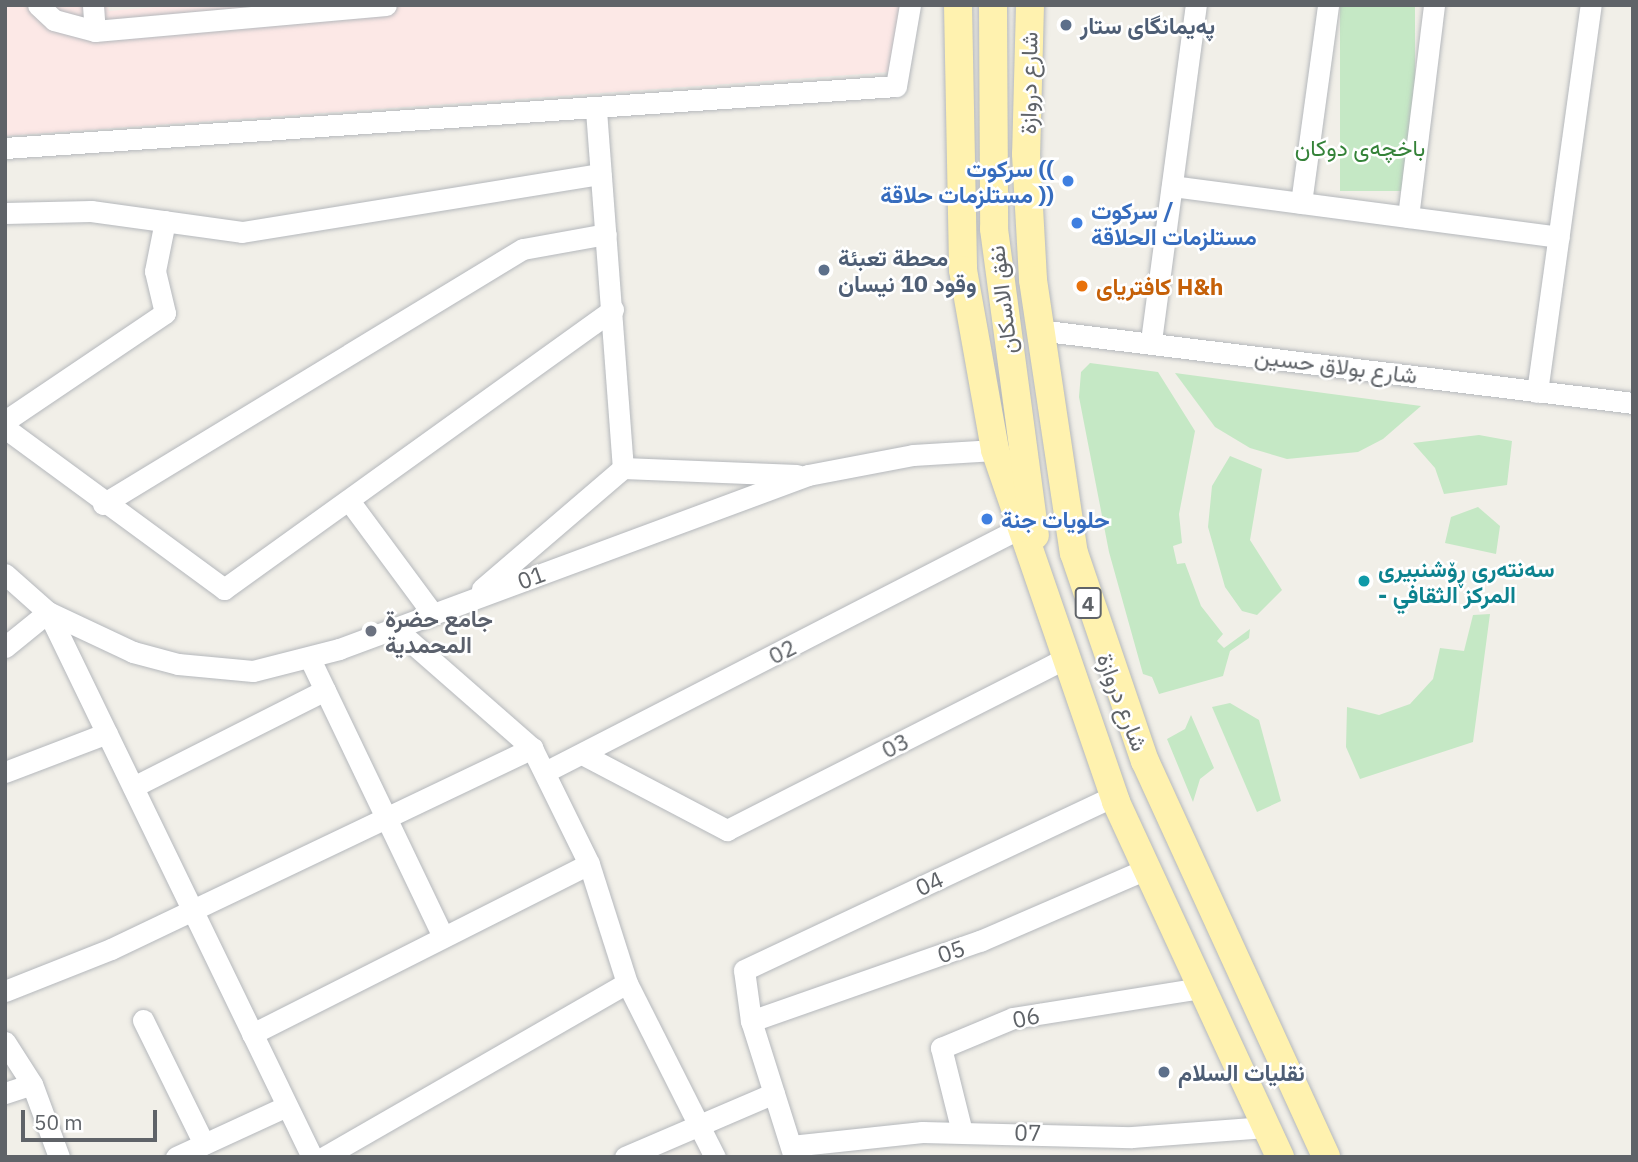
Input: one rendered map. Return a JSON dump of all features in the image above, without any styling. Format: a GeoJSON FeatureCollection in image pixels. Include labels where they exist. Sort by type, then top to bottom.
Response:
{"type":"FeatureCollection","features":[{"type":"Feature","properties":{"kind":"main road"},"geometry":{"type":"LineString","coordinates":[[958,5],[963,270],[995,450],[1018,529],[1044,593]]}},
{"type":"Feature","properties":{"kind":"main road","name":"نفق الاسكان"},"geometry":{"type":"LineString","coordinates":[[993,5],[994,229],[1044,593]]}},
{"type":"Feature","properties":{"kind":"main road","name":"شارع دروازة"},"geometry":{"type":"LineString","coordinates":[[1030,5],[1026,154],[1038,330],[1074,553],[1101,644],[1191,866],[1326,1157]]}},
{"type":"Feature","properties":{"kind":"main road","name":"شارع دروازة"},"geometry":{"type":"LineString","coordinates":[[1044,593],[1064,659],[1114,796],[1280,1157]]}},
{"type":"Feature","properties":{"kind":"street"},"geometry":{"type":"LineString","coordinates":[[38,5],[54,20],[95,32],[386,5]]}},
{"type":"Feature","properties":{"kind":"street"},"geometry":{"type":"LineString","coordinates":[[93,5],[95,32]]}},
{"type":"Feature","properties":{"kind":"street"},"geometry":{"type":"LineString","coordinates":[[5,148],[596,110],[896,86],[910,5]]}},
{"type":"Feature","properties":{"kind":"street"},"geometry":{"type":"LineString","coordinates":[[1151,341],[1196,5]]}},
{"type":"Feature","properties":{"kind":"street"},"geometry":{"type":"LineString","coordinates":[[1301,203],[1328,5]]}},
{"type":"Feature","properties":{"kind":"street"},"geometry":{"type":"LineString","coordinates":[[1408,217],[1434,5]]}},
{"type":"Feature","properties":{"kind":"street"},"geometry":{"type":"LineString","coordinates":[[1537,392],[1591,5]]}},
{"type":"Feature","properties":{"kind":"street"},"geometry":{"type":"LineString","coordinates":[[596,110],[623,468]]}},
{"type":"Feature","properties":{"kind":"street"},"geometry":{"type":"LineString","coordinates":[[5,213],[91,211],[242,232],[600,174]]}},
{"type":"Feature","properties":{"kind":"street"},"geometry":{"type":"LineString","coordinates":[[1172,186],[1559,237]]}},
{"type":"Feature","properties":{"kind":"street"},"geometry":{"type":"LineString","coordinates":[[5,421],[164,313],[155,271],[165,221]]}},
{"type":"Feature","properties":{"kind":"street"},"geometry":{"type":"LineString","coordinates":[[103,504],[523,249],[606,234]]}},
{"type":"Feature","properties":{"kind":"street"},"geometry":{"type":"LineString","coordinates":[[5,428],[103,504],[224,589],[350,502],[612,309]]}},
{"type":"Feature","properties":{"kind":"street","name":"شارع بولاق حسين"},"geometry":{"type":"LineString","coordinates":[[1038,330],[1151,341],[1633,403]]}},
{"type":"Feature","properties":{"kind":"street","name":"01"},"geometry":{"type":"LineString","coordinates":[[5,574],[48,612],[133,652],[178,664],[253,671],[310,659],[808,475],[912,455],[995,450]]}},
{"type":"Feature","properties":{"kind":"street"},"geometry":{"type":"LineString","coordinates":[[470,599],[623,468],[808,475]]}},
{"type":"Feature","properties":{"kind":"street"},"geometry":{"type":"LineString","coordinates":[[350,502],[433,614]]}},
{"type":"Feature","properties":{"kind":"street","name":"02"},"geometry":{"type":"LineString","coordinates":[[545,772],[1018,529]]}},
{"type":"Feature","properties":{"kind":"street"},"geometry":{"type":"LineString","coordinates":[[5,647],[48,612],[312,1157]]}},
{"type":"Feature","properties":{"kind":"street"},"geometry":{"type":"LineString","coordinates":[[395,628],[532,748],[589,864],[627,983],[703,1124],[715,1157]]}},
{"type":"Feature","properties":{"kind":"street"},"geometry":{"type":"LineString","coordinates":[[310,659],[443,937]]}},
{"type":"Feature","properties":{"kind":"street","name":"03"},"geometry":{"type":"LineString","coordinates":[[582,754],[727,830],[1064,659]]}},
{"type":"Feature","properties":{"kind":"street"},"geometry":{"type":"LineString","coordinates":[[133,787],[325,690]]}},
{"type":"Feature","properties":{"kind":"street"},"geometry":{"type":"LineString","coordinates":[[5,772],[107,733]]}},
{"type":"Feature","properties":{"kind":"street"},"geometry":{"type":"LineString","coordinates":[[5,991],[192,909],[532,748]]}},
{"type":"Feature","properties":{"kind":"street","name":"04"},"geometry":{"type":"LineString","coordinates":[[751,1021],[744,970],[1114,796]]}},
{"type":"Feature","properties":{"kind":"street"},"geometry":{"type":"LineString","coordinates":[[252,1034],[589,864]]}},
{"type":"Feature","properties":{"kind":"street","name":"05"},"geometry":{"type":"LineString","coordinates":[[751,1021],[980,941],[1146,869]]}},
{"type":"Feature","properties":{"kind":"street"},"geometry":{"type":"LineString","coordinates":[[324,1157],[627,983]]}},
{"type":"Feature","properties":{"kind":"street","name":"06"},"geometry":{"type":"LineString","coordinates":[[962,1132],[941,1048],[1013,1018],[1201,988]]}},
{"type":"Feature","properties":{"kind":"street"},"geometry":{"type":"LineString","coordinates":[[144,1020],[204,1144]]}},
{"type":"Feature","properties":{"kind":"street"},"geometry":{"type":"LineString","coordinates":[[751,1021],[792,1152]]}},
{"type":"Feature","properties":{"kind":"street"},"geometry":{"type":"LineString","coordinates":[[5,1042],[33,1084],[59,1157]]}},
{"type":"Feature","properties":{"kind":"street"},"geometry":{"type":"LineString","coordinates":[[5,1093],[33,1084]]}},
{"type":"Feature","properties":{"kind":"street"},"geometry":{"type":"LineString","coordinates":[[625,1157],[774,1093]]}},
{"type":"Feature","properties":{"kind":"street"},"geometry":{"type":"LineString","coordinates":[[176,1157],[287,1106]]}},
{"type":"Feature","properties":{"kind":"street","name":"07"},"geometry":{"type":"LineString","coordinates":[[792,1152],[962,1132],[1132,1138],[1266,1127]]}},
{"type":"Feature","properties":{"kind":"shaded area"},"geometry":{"type":"Polygon","coordinates":[[[5,5],[108,5],[109,11],[178,5],[901,5],[891,72],[5,136],[5,5]]]}},
{"type":"Feature","properties":{"kind":"green space","name":"باخچەی دوکان"},"geometry":{"type":"Polygon","coordinates":[[[1340,5],[1415,5],[1415,191],[1340,191],[1340,5]]]}},
{"type":"Feature","properties":{"kind":"green space"},"geometry":{"type":"Polygon","coordinates":[[[1090,363],[1158,372],[1195,431],[1179,514],[1182,543],[1173,546],[1177,564],[1185,563],[1201,606],[1223,634],[1217,641],[1224,648],[1250,629],[1249,638],[1230,651],[1223,676],[1159,694],[1152,677],[1143,674],[1109,552],[1079,397],[1081,372],[1090,363]]]}},
{"type":"Feature","properties":{"kind":"green space"},"geometry":{"type":"Polygon","coordinates":[[[1175,373],[1421,406],[1383,439],[1358,452],[1287,459],[1250,448],[1215,427],[1175,373]]]}},
{"type":"Feature","properties":{"kind":"green space"},"geometry":{"type":"Polygon","coordinates":[[[1479,435],[1512,441],[1507,485],[1444,494],[1435,468],[1413,443],[1479,435]]]}},
{"type":"Feature","properties":{"kind":"green space"},"geometry":{"type":"Polygon","coordinates":[[[1230,456],[1262,469],[1250,540],[1282,590],[1257,615],[1242,611],[1225,587],[1208,527],[1212,486],[1230,456]]]}},
{"type":"Feature","properties":{"kind":"green space"},"geometry":{"type":"Polygon","coordinates":[[[1478,507],[1500,526],[1496,554],[1445,543],[1451,517],[1478,507]]]}},
{"type":"Feature","properties":{"kind":"green space"},"geometry":{"type":"Polygon","coordinates":[[[1490,614],[1473,742],[1360,779],[1346,747],[1347,707],[1379,715],[1410,704],[1433,679],[1440,648],[1464,651],[1473,615],[1490,614]]]}},
{"type":"Feature","properties":{"kind":"green space"},"geometry":{"type":"Polygon","coordinates":[[[1230,703],[1259,720],[1281,801],[1257,812],[1212,707],[1230,703]]]}},
{"type":"Feature","properties":{"kind":"green space"},"geometry":{"type":"Polygon","coordinates":[[[1191,715],[1214,768],[1200,779],[1193,802],[1167,739],[1185,729],[1191,715]]]}},
{"type":"Feature","properties":{"kind":"place","name":"پەیمانگای ستار"},"geometry":{"type":"Point","coordinates":[1066,25]}},
{"type":"Feature","properties":{"kind":"place","name":"سركوت (( مستلزمات حلاقة ))"},"geometry":{"type":"Point","coordinates":[1068,181]}},
{"type":"Feature","properties":{"kind":"place","name":"سركوت / مستلزمات الحلاقة"},"geometry":{"type":"Point","coordinates":[1077,223]}},
{"type":"Feature","properties":{"kind":"place","name":"محطة تعبئة وقود 10 نيسان"},"geometry":{"type":"Point","coordinates":[824,270]}},
{"type":"Feature","properties":{"kind":"place","name":"کافتریای H&h"},"geometry":{"type":"Point","coordinates":[1082,286]}},
{"type":"Feature","properties":{"kind":"place","name":"حلویات جنة"},"geometry":{"type":"Point","coordinates":[987,519]}},
{"type":"Feature","properties":{"kind":"place","name":"سەنتەری ڕۆشنبیری - المرکز الثقافي"},"geometry":{"type":"Point","coordinates":[1364,581]}},
{"type":"Feature","properties":{"kind":"place","name":"جامع حضرة المحمدية"},"geometry":{"type":"Point","coordinates":[371,631]}},
{"type":"Feature","properties":{"kind":"place","name":"نقليات السلام"},"geometry":{"type":"Point","coordinates":[1164,1072]}}]}
